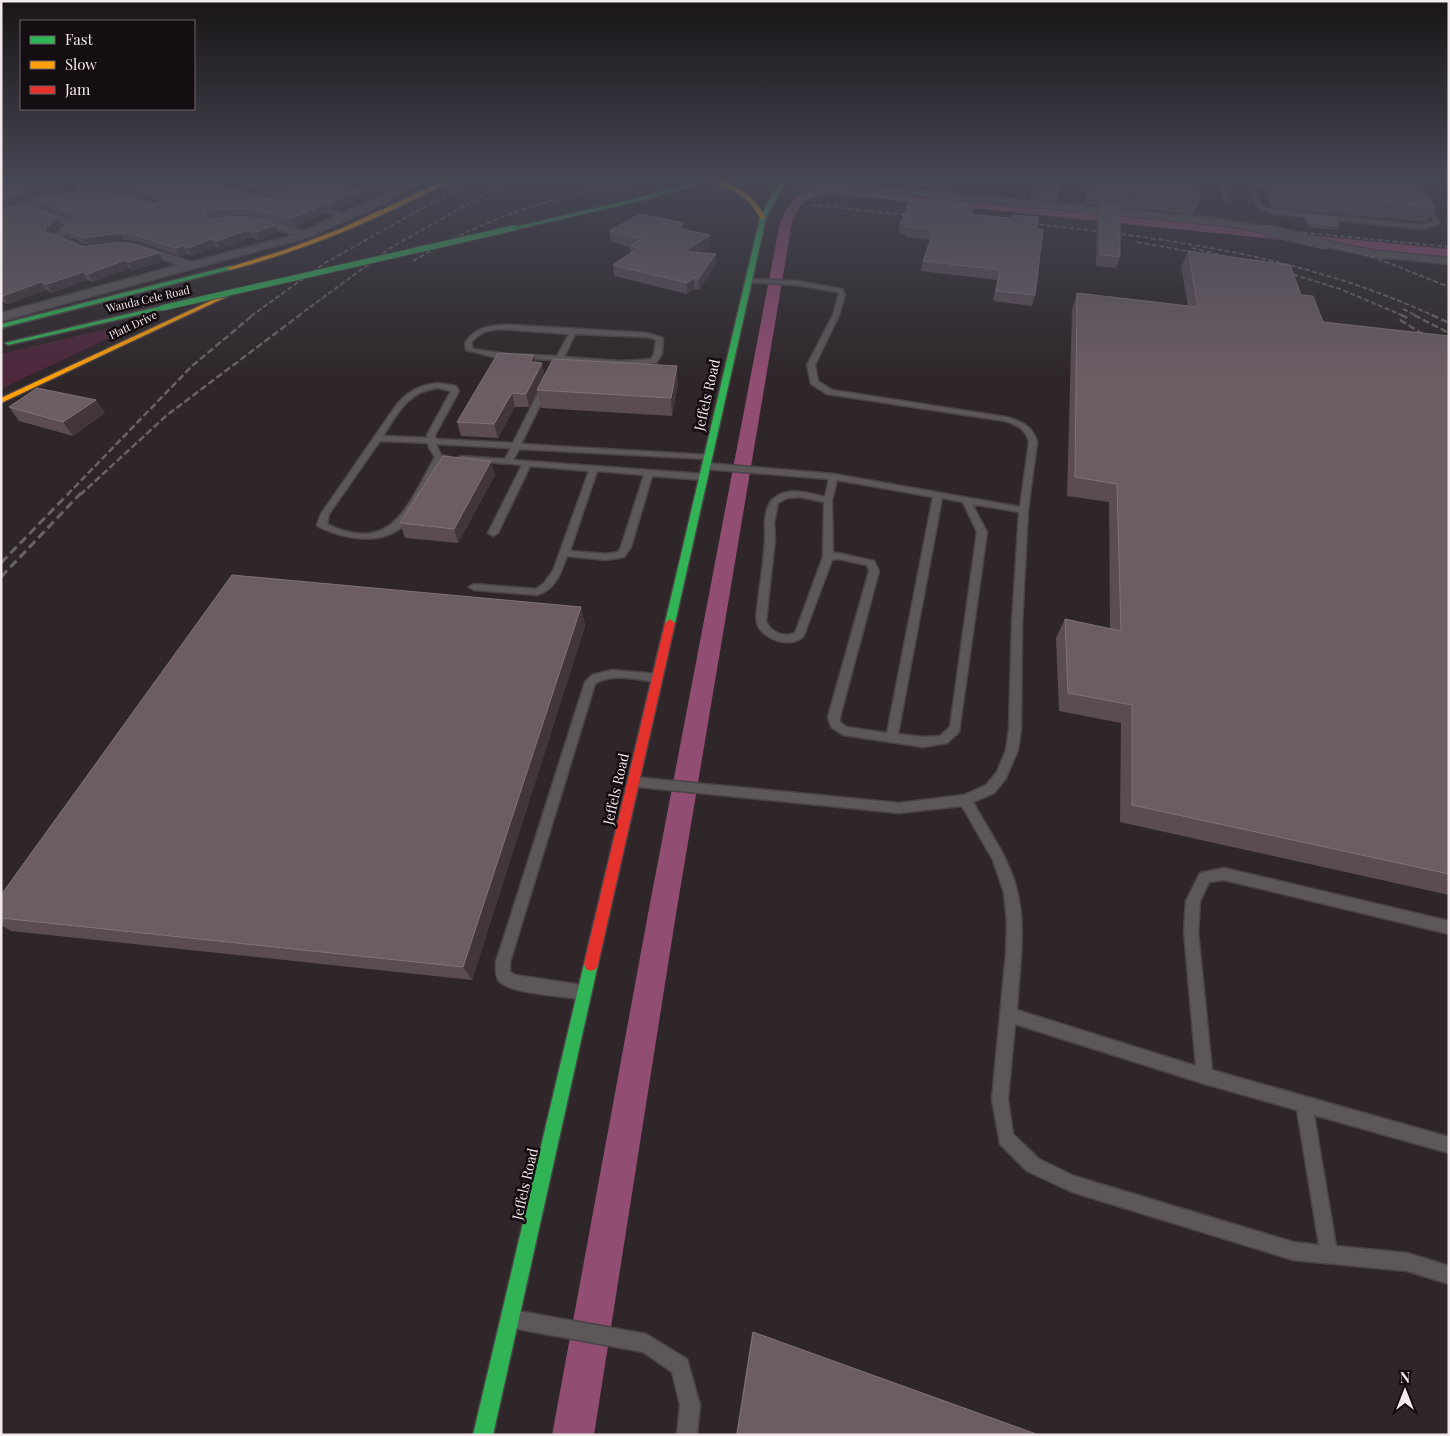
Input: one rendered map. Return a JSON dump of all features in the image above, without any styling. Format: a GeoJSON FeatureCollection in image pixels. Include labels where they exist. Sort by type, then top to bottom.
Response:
{"type":"FeatureCollection","features":[{"type":"Feature","properties":{"kind":"street"},"geometry":{"type":"LineString","coordinates":[[76,247],[92,250]]}},
{"type":"Feature","properties":{"kind":"street"},"geometry":{"type":"LineString","coordinates":[[140,247],[192,266]]}},
{"type":"Feature","properties":{"kind":"street"},"geometry":{"type":"LineString","coordinates":[[1,317],[261,247]]}},
{"type":"Feature","properties":{"kind":"street"},"geometry":{"type":"LineString","coordinates":[[1,326],[239,266],[300,247]]}},
{"type":"Feature","properties":{"kind":"street"},"geometry":{"type":"LineString","coordinates":[[308,257],[325,247]]}},
{"type":"Feature","properties":{"kind":"street","name":"Wanda Cele Road"},"geometry":{"type":"LineString","coordinates":[[1,344],[430,247]]}},
{"type":"Feature","properties":{"kind":"street","name":"Jeffels Road"},"geometry":{"type":"LineString","coordinates":[[483,1435],[756,247]]}},
{"type":"Feature","properties":{"kind":"street"},"geometry":{"type":"LineString","coordinates":[[1340,247],[1376,254],[1449,261]]}},
{"type":"Feature","properties":{"kind":"street","name":"Platt Drive"},"geometry":{"type":"LineString","coordinates":[[1,401],[292,265]]}},
{"type":"Feature","properties":{"kind":"street"},"geometry":{"type":"LineString","coordinates":[[217,300],[239,266]]}},
{"type":"Feature","properties":{"kind":"lane"},"geometry":{"type":"LineString","coordinates":[[633,782],[899,808],[965,800],[990,789],[1002,775],[1012,750],[1015,729],[1017,624],[1024,510],[1033,442],[1028,430],[1020,423],[1006,419],[854,396],[824,388],[814,382],[812,365],[836,314],[842,294],[840,290],[797,283],[749,280]]}},
{"type":"Feature","properties":{"kind":"lane"},"geometry":{"type":"LineString","coordinates":[[496,327],[573,332],[647,335],[660,338],[660,345],[653,361],[645,362],[479,353],[470,350],[468,344],[474,335],[483,329],[496,327]]}},
{"type":"Feature","properties":{"kind":"lane"},"geometry":{"type":"LineString","coordinates":[[508,462],[573,332]]}},
{"type":"Feature","properties":{"kind":"lane"},"geometry":{"type":"LineString","coordinates":[[430,386],[453,388],[454,393],[432,432],[433,448],[439,457],[399,524],[384,532],[352,536],[332,531],[322,525],[325,514],[414,390],[430,386]]}},
{"type":"Feature","properties":{"kind":"lane"},"geometry":{"type":"LineString","coordinates":[[378,438],[516,445],[706,467],[834,477],[1024,510]]}},
{"type":"Feature","properties":{"kind":"lane"},"geometry":{"type":"LineString","coordinates":[[439,457],[649,472],[706,467]]}},
{"type":"Feature","properties":{"kind":"lane"},"geometry":{"type":"LineString","coordinates":[[493,533],[527,463]]}},
{"type":"Feature","properties":{"kind":"lane"},"geometry":{"type":"LineString","coordinates":[[474,587],[537,592],[544,590],[551,584],[594,468]]}},
{"type":"Feature","properties":{"kind":"lane"},"geometry":{"type":"LineString","coordinates":[[564,553],[606,557],[621,554],[626,547],[649,472]]}},
{"type":"Feature","properties":{"kind":"lane"},"geometry":{"type":"LineString","coordinates":[[828,500],[792,494],[782,496],[774,502],[769,523],[770,539],[760,621],[765,632],[788,638],[795,638],[799,635],[828,558],[828,500],[834,477]]}},
{"type":"Feature","properties":{"kind":"lane"},"geometry":{"type":"LineString","coordinates":[[892,737],[938,496]]}},
{"type":"Feature","properties":{"kind":"lane"},"geometry":{"type":"LineString","coordinates":[[828,558],[838,556],[867,561],[871,563],[874,571],[834,717],[835,724],[843,732],[932,742],[943,740],[955,729],[982,532],[966,500]]}},
{"type":"Feature","properties":{"kind":"lane"},"geometry":{"type":"LineString","coordinates":[[585,992],[512,982],[504,975],[503,962],[590,682],[596,676],[606,675],[657,678]]}},
{"type":"Feature","properties":{"kind":"lane"},"geometry":{"type":"LineString","coordinates":[[965,800],[997,855],[1010,893],[1013,937],[1009,1015],[1000,1098],[1006,1138],[1033,1165],[1072,1184],[1293,1252],[1406,1262],[1449,1275]]}},
{"type":"Feature","properties":{"kind":"lane"},"geometry":{"type":"LineString","coordinates":[[1205,1076],[1191,932],[1193,901],[1205,877],[1224,874],[1449,928]]}},
{"type":"Feature","properties":{"kind":"lane"},"geometry":{"type":"LineString","coordinates":[[1009,1015],[1205,1076],[1449,1145]]}},
{"type":"Feature","properties":{"kind":"lane"},"geometry":{"type":"LineString","coordinates":[[1304,1104],[1329,1255]]}},
{"type":"Feature","properties":{"kind":"lane"},"geometry":{"type":"LineString","coordinates":[[510,1318],[646,1343],[680,1366],[690,1405],[687,1435]]}},
{"type":"Feature","properties":{"kind":"shaded area"},"geometry":{"type":"Polygon","coordinates":[[[137,322],[141,323],[1,389],[1,354],[137,322]]]}},
{"type":"Feature","properties":{"kind":"building"},"geometry":{"type":"Polygon","coordinates":[[[1,247],[142,247],[159,253],[128,262],[125,260],[88,274],[83,272],[47,284],[41,282],[3,296],[1,295],[1,247]]]}},
{"type":"Feature","properties":{"kind":"building"},"geometry":{"type":"Polygon","coordinates":[[[634,247],[691,247],[685,251],[716,254],[698,279],[694,278],[687,283],[613,265],[638,248],[634,247]]]}},
{"type":"Feature","properties":{"kind":"building"},"geometry":{"type":"Polygon","coordinates":[[[928,247],[1041,247],[1035,295],[996,291],[1000,270],[923,261],[928,247]]]}},
{"type":"Feature","properties":{"kind":"building"},"geometry":{"type":"Polygon","coordinates":[[[1100,247],[1120,247],[1120,257],[1100,255],[1100,247]]]}},
{"type":"Feature","properties":{"kind":"building"},"geometry":{"type":"Polygon","coordinates":[[[1188,251],[1290,265],[1301,295],[1313,296],[1323,322],[1449,336],[1449,874],[1132,805],[1132,705],[1068,693],[1065,619],[1121,631],[1117,484],[1075,477],[1077,293],[1198,307],[1188,251]]]}},
{"type":"Feature","properties":{"kind":"building"},"geometry":{"type":"Polygon","coordinates":[[[498,353],[534,355],[530,362],[542,363],[526,394],[512,393],[494,424],[457,422],[498,353]]]}},
{"type":"Feature","properties":{"kind":"building"},"geometry":{"type":"Polygon","coordinates":[[[553,359],[677,366],[671,398],[537,390],[553,359]]]}},
{"type":"Feature","properties":{"kind":"building"},"geometry":{"type":"Polygon","coordinates":[[[37,388],[96,400],[63,422],[9,407],[37,388]]]}},
{"type":"Feature","properties":{"kind":"building"},"geometry":{"type":"Polygon","coordinates":[[[443,456],[491,461],[454,529],[400,523],[443,456]]]}},
{"type":"Feature","properties":{"kind":"building"},"geometry":{"type":"Polygon","coordinates":[[[232,575],[581,607],[463,967],[1,918],[1,895],[232,575]]]}},
{"type":"Feature","properties":{"kind":"building"},"geometry":{"type":"Polygon","coordinates":[[[753,1332],[1039,1435],[737,1435],[753,1332]]]}},
{"type":"Feature","properties":{"kind":"waterway"},"geometry":{"type":"LineString","coordinates":[[573,1435],[662,914],[782,247]]}},
{"type":"Feature","properties":{"kind":"waterway"},"geometry":{"type":"LineString","coordinates":[[1390,247],[1449,253]]}},
{"type":"Feature","properties":{"kind":"railway"},"geometry":{"type":"LineString","coordinates":[[251,316],[325,263],[354,247]]}},
{"type":"Feature","properties":{"kind":"railway"},"geometry":{"type":"LineString","coordinates":[[298,316],[392,247]]}},
{"type":"Feature","properties":{"kind":"railway"},"geometry":{"type":"LineString","coordinates":[[413,261],[437,247]]}},
{"type":"Feature","properties":{"kind":"railway"},"geometry":{"type":"LineString","coordinates":[[1165,247],[1198,253]]}},
{"type":"Feature","properties":{"kind":"railway"},"geometry":{"type":"LineString","coordinates":[[1205,247],[1284,264],[1334,278],[1384,295],[1434,316]]}},
{"type":"Feature","properties":{"kind":"railway"},"geometry":{"type":"LineString","coordinates":[[1335,247],[1376,258],[1449,287]]}},
{"type":"Feature","properties":{"kind":"railway"},"geometry":{"type":"LineString","coordinates":[[1192,248],[1233,258]]}},
{"type":"Feature","properties":{"kind":"railway"},"geometry":{"type":"LineString","coordinates":[[1279,270],[1340,289],[1404,316]]}},
{"type":"Feature","properties":{"kind":"railway"},"geometry":{"type":"LineString","coordinates":[[1403,309],[1417,316]]}},
{"type":"Feature","properties":{"kind":"railway"},"geometry":{"type":"LineString","coordinates":[[67,495],[192,366],[253,315]]}},
{"type":"Feature","properties":{"kind":"railway"},"geometry":{"type":"LineString","coordinates":[[80,495],[167,415],[300,315]]}},
{"type":"Feature","properties":{"kind":"railway"},"geometry":{"type":"LineString","coordinates":[[1401,315],[1410,319]]}},
{"type":"Feature","properties":{"kind":"railway"},"geometry":{"type":"LineString","coordinates":[[1414,315],[1449,333]]}},
{"type":"Feature","properties":{"kind":"railway"},"geometry":{"type":"LineString","coordinates":[[1432,315],[1449,323]]}},
{"type":"Feature","properties":{"kind":"railway"},"geometry":{"type":"LineString","coordinates":[[1400,320],[1449,350]]}},
{"type":"Feature","properties":{"kind":"railway"},"geometry":{"type":"LineString","coordinates":[[1,563],[69,493]]}},
{"type":"Feature","properties":{"kind":"railway"},"geometry":{"type":"LineString","coordinates":[[1,577],[81,493]]}},
{"type":"Feature","properties":{"kind":"traffic: fast"},"geometry":{"type":"LineString","coordinates":[[162,308],[430,247]]}},
{"type":"Feature","properties":{"kind":"traffic: fast"},"geometry":{"type":"LineString","coordinates":[[670,623],[756,247]]}},
{"type":"Feature","properties":{"kind":"traffic: fast"},"geometry":{"type":"LineString","coordinates":[[1,326],[230,268]]}},
{"type":"Feature","properties":{"kind":"traffic: fast"},"geometry":{"type":"LineString","coordinates":[[8,343],[162,308]]}},
{"type":"Feature","properties":{"kind":"traffic: fast"},"geometry":{"type":"LineString","coordinates":[[483,1435],[591,964]]}},
{"type":"Feature","properties":{"kind":"traffic: slow"},"geometry":{"type":"LineString","coordinates":[[230,268],[298,247]]}},
{"type":"Feature","properties":{"kind":"traffic: slow"},"geometry":{"type":"LineString","coordinates":[[1,401],[238,290]]}},
{"type":"Feature","properties":{"kind":"traffic: jam"},"geometry":{"type":"LineString","coordinates":[[591,964],[670,623]]}}]}
